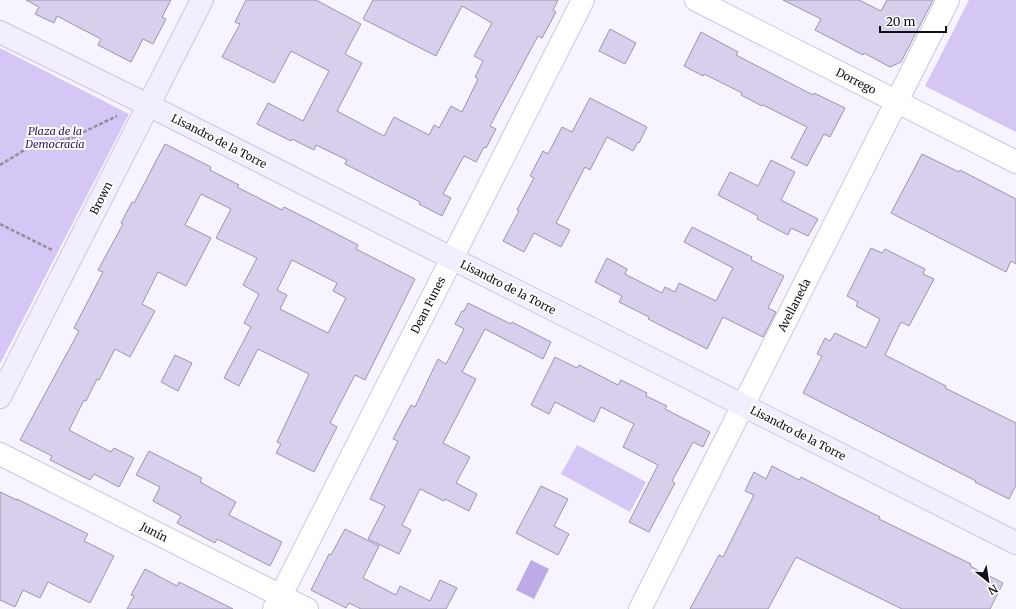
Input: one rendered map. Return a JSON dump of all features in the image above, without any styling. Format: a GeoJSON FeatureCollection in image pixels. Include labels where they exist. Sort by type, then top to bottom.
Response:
{"type":"FeatureCollection","features":[{"type":"Feature","properties":{"kind":"main road","name":"Brown"},"geometry":{"type":"LineString","coordinates":[[0,397],[202,0]]}},
{"type":"Feature","properties":{"kind":"main road","name":"Lisandro de la Torre"},"geometry":{"type":"LineString","coordinates":[[0,32],[148,105],[1016,543]]}},
{"type":"Feature","properties":{"kind":"street","name":"Dean Funes"},"geometry":{"type":"LineString","coordinates":[[277,602],[583,0]]}},
{"type":"Feature","properties":{"kind":"street","name":"Dorrego"},"geometry":{"type":"LineString","coordinates":[[696,0],[1016,162]]}},
{"type":"Feature","properties":{"kind":"street","name":"Avellaneda"},"geometry":{"type":"LineString","coordinates":[[640,609],[948,0]]}},
{"type":"Feature","properties":{"kind":"street","name":"Junín"},"geometry":{"type":"LineString","coordinates":[[0,454],[277,602],[307,609]]}},
{"type":"Feature","properties":{"kind":"path"},"geometry":{"type":"LineString","coordinates":[[0,165],[26,149],[71,138],[116,117],[148,105]]}},
{"type":"Feature","properties":{"kind":"path"},"geometry":{"type":"LineString","coordinates":[[0,224],[70,259]]}},
{"type":"Feature","properties":{"kind":"green space"},"geometry":{"type":"Polygon","coordinates":[[[969,0],[1016,0],[1016,132],[925,86],[969,0]]]}},
{"type":"Feature","properties":{"kind":"green space","name":"Plaza de la Democracia"},"geometry":{"type":"Polygon","coordinates":[[[0,48],[129,114],[0,364],[0,48]]]}},
{"type":"Feature","properties":{"kind":"green space"},"geometry":{"type":"Polygon","coordinates":[[[577,445],[646,482],[630,512],[561,474],[577,445]]]}},
{"type":"Feature","properties":{"kind":"shaded area"},"geometry":{"type":"Polygon","coordinates":[[[531,560],[549,569],[534,599],[516,590],[531,560]]]}},
{"type":"Feature","properties":{"kind":"building"},"geometry":{"type":"Polygon","coordinates":[[[26,0],[171,0],[162,17],[166,19],[153,44],[143,39],[131,62],[98,45],[101,39],[57,16],[54,23],[35,14],[39,7],[26,0]]]}},
{"type":"Feature","properties":{"kind":"building"},"geometry":{"type":"Polygon","coordinates":[[[246,0],[316,0],[361,24],[345,54],[362,63],[337,111],[384,136],[394,117],[429,135],[434,125],[439,128],[451,106],[462,112],[478,79],[475,77],[483,61],[474,56],[492,23],[462,6],[436,56],[363,19],[373,0],[558,0],[553,10],[556,12],[542,38],[538,36],[490,126],[496,129],[486,148],[484,147],[476,162],[464,156],[443,194],[451,198],[442,216],[419,204],[420,202],[345,164],[347,160],[316,145],[314,150],[292,139],[291,141],[257,124],[268,103],[303,121],[329,71],[291,51],[274,83],[222,57],[240,24],[235,22],[246,0]]]}},
{"type":"Feature","properties":{"kind":"building"},"geometry":{"type":"Polygon","coordinates":[[[783,0],[859,0],[881,11],[887,0],[933,0],[901,62],[890,67],[815,30],[821,19],[783,0]]]}},
{"type":"Feature","properties":{"kind":"building"},"geometry":{"type":"Polygon","coordinates":[[[610,29],[636,43],[625,64],[599,51],[610,29]]]}},
{"type":"Feature","properties":{"kind":"building"},"geometry":{"type":"Polygon","coordinates":[[[701,32],[738,52],[736,55],[813,95],[814,93],[845,108],[830,137],[824,134],[807,166],[791,158],[807,127],[763,105],[762,106],[741,95],[742,93],[704,74],[703,76],[684,66],[701,32]]]}},
{"type":"Feature","properties":{"kind":"building"},"geometry":{"type":"Polygon","coordinates":[[[590,98],[647,127],[633,151],[607,137],[590,170],[585,167],[556,223],[570,230],[561,247],[534,233],[524,252],[503,241],[534,178],[530,176],[543,151],[548,154],[562,127],[572,132],[590,98]]]}},
{"type":"Feature","properties":{"kind":"building"},"geometry":{"type":"Polygon","coordinates":[[[165,144],[211,167],[210,170],[239,185],[237,187],[282,210],[284,207],[306,218],[358,245],[356,249],[415,279],[365,380],[355,375],[330,423],[337,427],[314,472],[276,453],[281,444],[277,442],[309,374],[258,349],[239,386],[224,378],[251,327],[244,323],[259,294],[243,285],[257,258],[216,238],[231,209],[201,194],[185,225],[211,238],[186,286],[158,272],[142,304],[155,311],[130,357],[115,349],[99,380],[97,379],[86,401],[84,400],[69,430],[111,452],[114,448],[134,458],[119,487],[94,474],[90,480],[50,460],[52,456],[20,440],[79,331],[74,328],[103,272],[98,270],[123,224],[121,223],[132,202],[134,203],[165,144]],[[292,260],[277,290],[287,295],[280,309],[328,333],[346,298],[333,291],[337,283],[292,260]]]}},
{"type":"Feature","properties":{"kind":"building"},"geometry":{"type":"Polygon","coordinates":[[[922,154],[959,172],[960,170],[1016,199],[1016,264],[1011,261],[1006,272],[891,213],[922,154]]]}},
{"type":"Feature","properties":{"kind":"building"},"geometry":{"type":"Polygon","coordinates":[[[771,160],[795,172],[781,200],[818,219],[808,236],[791,228],[788,235],[757,219],[758,216],[718,195],[730,172],[758,186],[771,160]]]}},
{"type":"Feature","properties":{"kind":"building"},"geometry":{"type":"Polygon","coordinates":[[[692,227],[752,257],[751,260],[784,276],[768,308],[776,312],[763,337],[723,317],[707,349],[648,319],[649,317],[619,302],[622,296],[595,282],[607,258],[627,269],[625,274],[662,293],[665,287],[675,292],[679,283],[716,301],[733,268],[684,242],[692,227]]]}},
{"type":"Feature","properties":{"kind":"building"},"geometry":{"type":"Polygon","coordinates":[[[871,248],[882,253],[885,249],[925,269],[923,274],[934,279],[909,326],[901,322],[885,355],[946,386],[945,388],[1016,423],[1016,485],[1009,499],[803,393],[822,356],[817,354],[825,338],[830,341],[835,333],[866,348],[880,319],[856,306],[858,302],[847,296],[871,248]]]}},
{"type":"Feature","properties":{"kind":"building"},"geometry":{"type":"Polygon","coordinates":[[[468,303],[511,324],[512,322],[551,342],[543,359],[485,329],[462,372],[476,379],[443,443],[470,457],[456,483],[477,494],[469,511],[420,489],[402,525],[411,530],[399,554],[368,539],[385,506],[370,499],[398,441],[393,439],[411,405],[415,407],[438,359],[446,364],[464,329],[455,324],[468,303]]]}},
{"type":"Feature","properties":{"kind":"building"},"geometry":{"type":"Polygon","coordinates":[[[175,355],[192,363],[178,391],[161,382],[175,355]]]}},
{"type":"Feature","properties":{"kind":"building"},"geometry":{"type":"Polygon","coordinates":[[[555,357],[577,368],[579,365],[618,385],[621,380],[647,393],[646,396],[667,406],[665,409],[710,432],[703,447],[693,442],[672,481],[675,483],[649,532],[629,522],[658,465],[623,447],[634,424],[601,407],[594,422],[555,402],[549,414],[531,405],[555,357]]]}},
{"type":"Feature","properties":{"kind":"building"},"geometry":{"type":"Polygon","coordinates":[[[149,451],[202,478],[200,482],[236,502],[229,515],[282,542],[270,566],[217,539],[215,543],[177,523],[181,516],[153,501],[160,487],[136,475],[149,451]]]}},
{"type":"Feature","properties":{"kind":"building"},"geometry":{"type":"Polygon","coordinates":[[[772,466],[799,480],[801,477],[880,517],[879,519],[971,564],[970,566],[1003,583],[990,609],[902,609],[796,557],[768,609],[690,609],[719,555],[723,557],[754,495],[745,491],[754,472],[766,479],[772,466]]]}},
{"type":"Feature","properties":{"kind":"building"},"geometry":{"type":"Polygon","coordinates":[[[541,486],[568,499],[554,526],[569,534],[558,555],[516,533],[541,486]]]}},
{"type":"Feature","properties":{"kind":"building"},"geometry":{"type":"Polygon","coordinates":[[[0,492],[88,534],[84,541],[114,556],[90,603],[48,582],[40,598],[23,590],[15,607],[0,600],[0,492]]]}},
{"type":"Feature","properties":{"kind":"building"},"geometry":{"type":"Polygon","coordinates":[[[345,529],[379,546],[363,578],[396,595],[400,586],[430,601],[440,580],[457,588],[446,609],[361,609],[349,603],[346,608],[311,590],[329,554],[331,555],[345,529]]]}},
{"type":"Feature","properties":{"kind":"building"},"geometry":{"type":"Polygon","coordinates":[[[145,569],[177,586],[179,582],[233,609],[127,609],[134,596],[131,595],[145,569]]]}}]}
